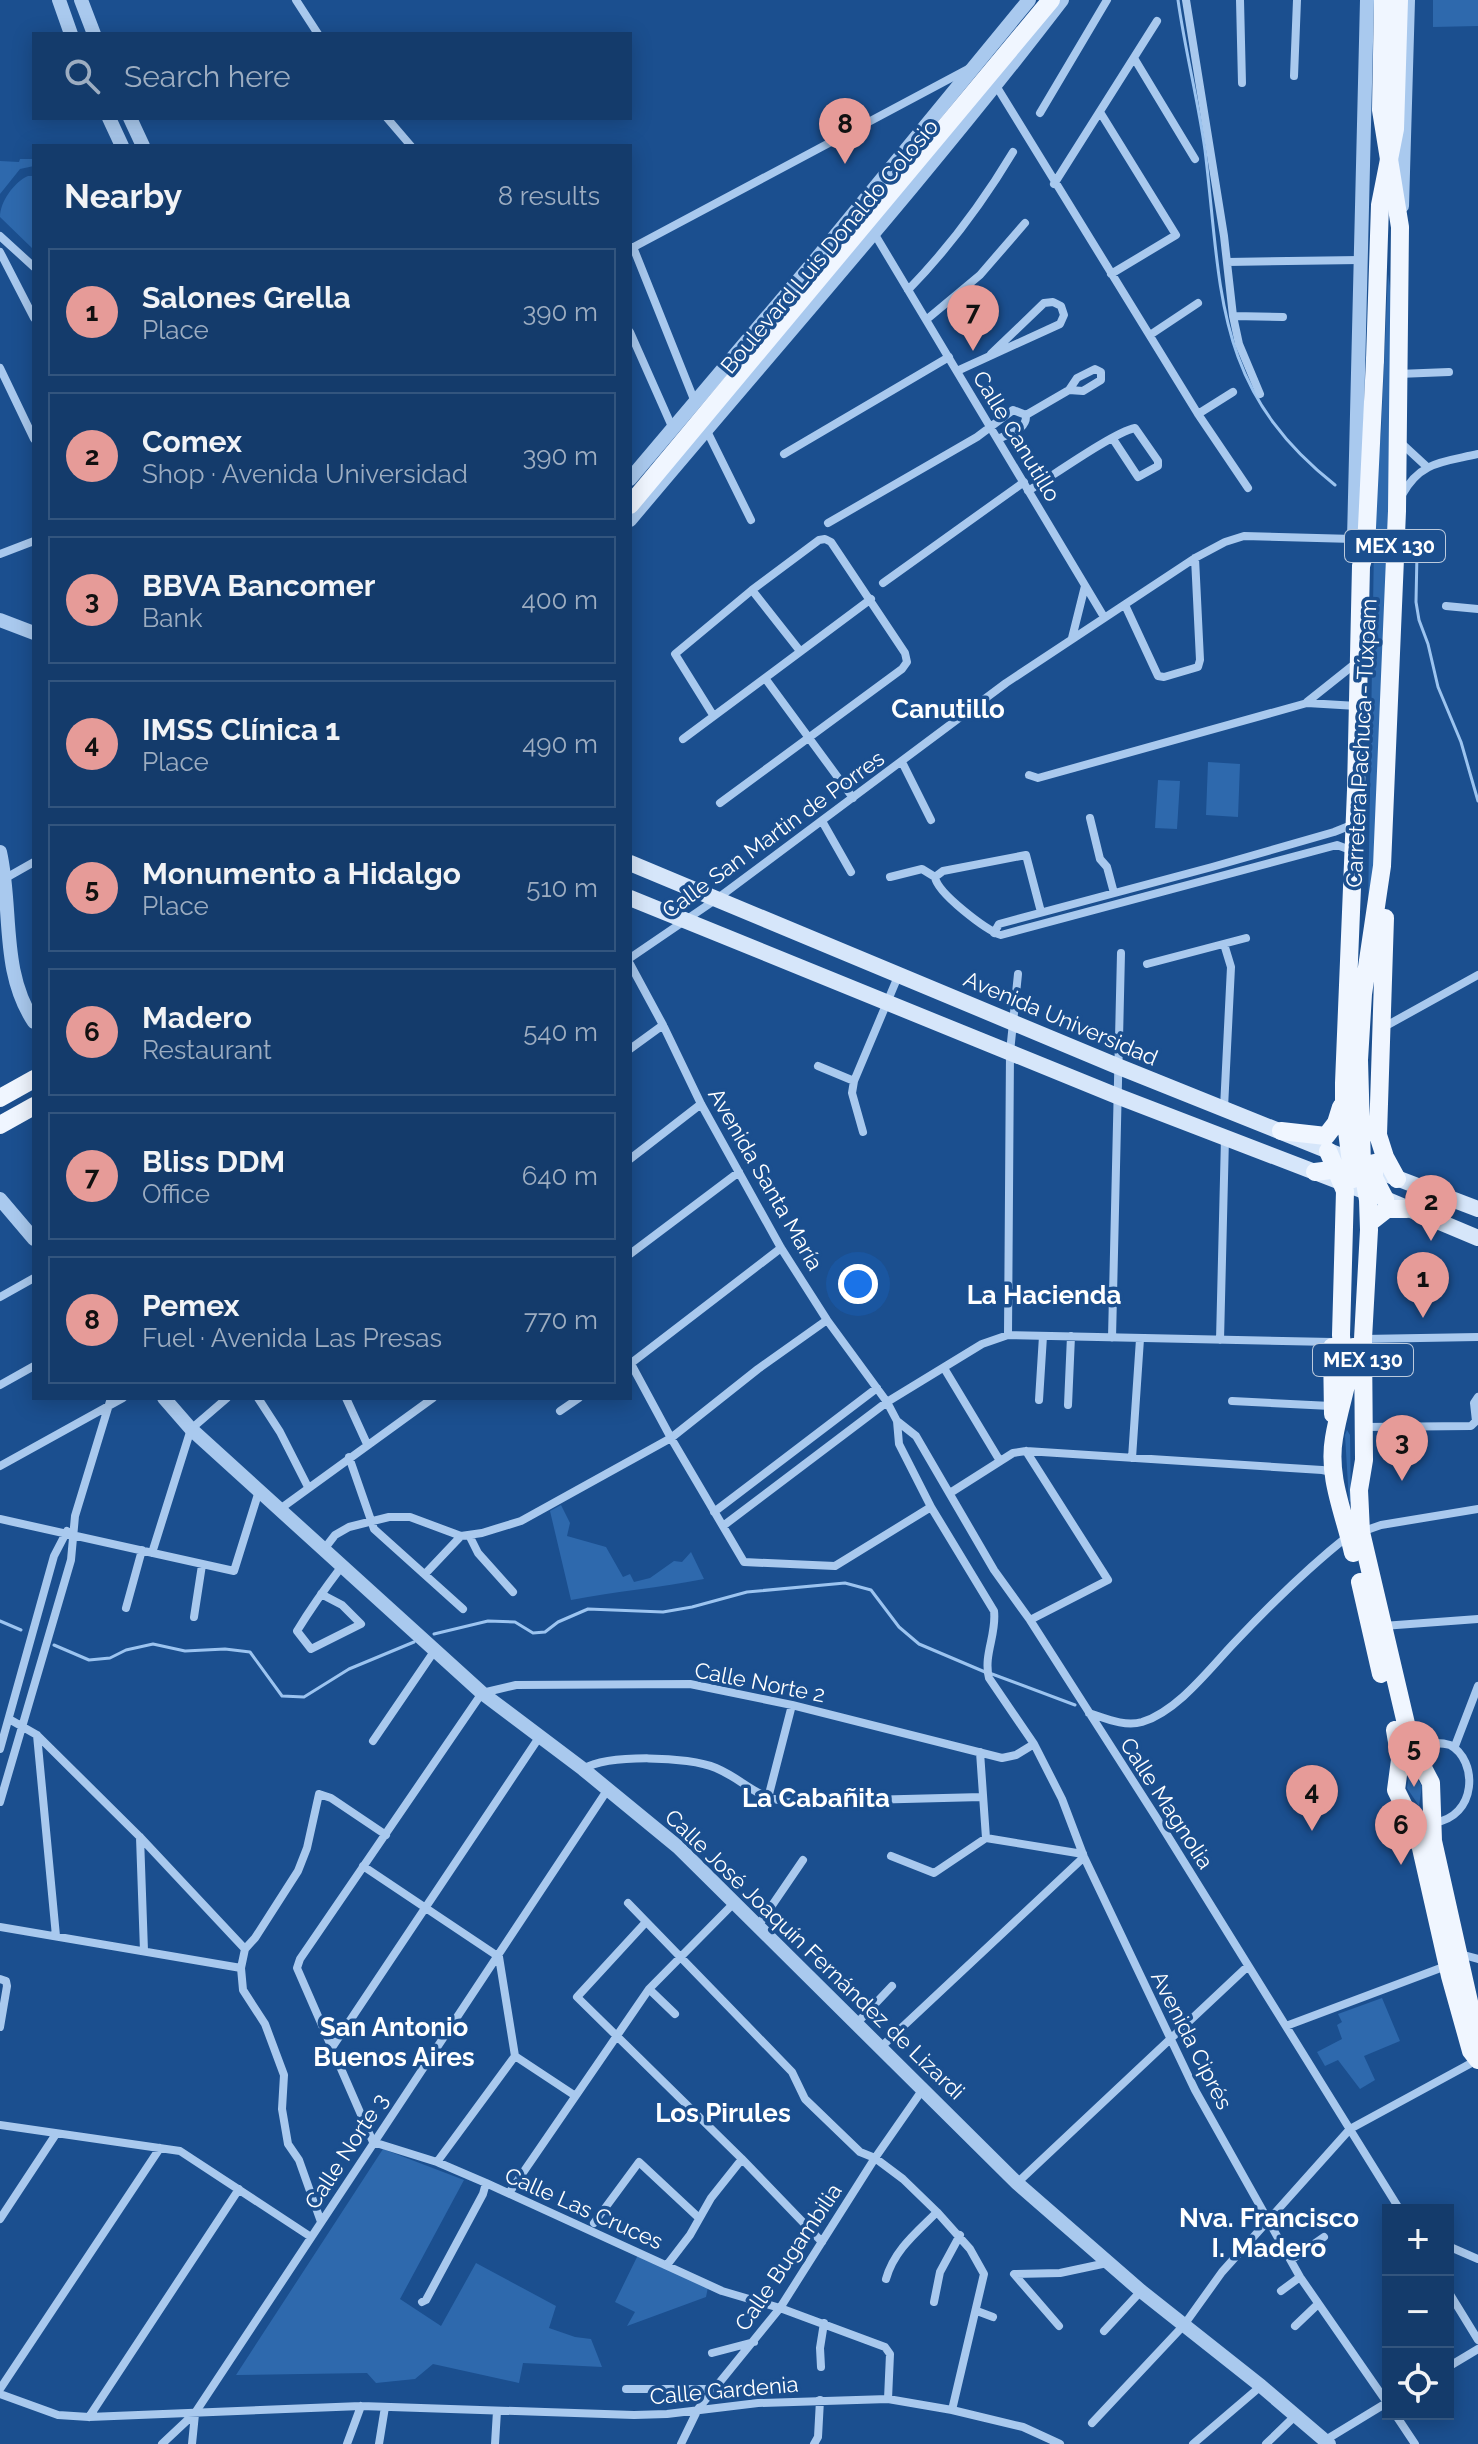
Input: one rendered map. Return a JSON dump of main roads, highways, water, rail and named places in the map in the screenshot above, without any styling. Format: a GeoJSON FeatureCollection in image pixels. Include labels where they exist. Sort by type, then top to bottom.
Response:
{"type":"FeatureCollection","features":[{"type":"Feature","properties":{"kind":"main road","name":"Carretera Pachuca - Túxpam"},"geometry":{"type":"LineString","coordinates":[[1355,1176],[1363,994],[1382,866],[1397,511],[1400,227],[1381,110],[1383,0]]}},
{"type":"Feature","properties":{"kind":"main road","name":"Carretera Pachuca - Túxpam"},"geometry":{"type":"LineString","coordinates":[[1355,1176],[1344,1097],[1355,824],[1357,662],[1361,566],[1366,548],[1380,205],[1395,129],[1403,0]]}},
{"type":"Feature","properties":{"kind":"main road"},"geometry":{"type":"LineString","coordinates":[[632,490],[679,441],[1039,4]]}},
{"type":"Feature","properties":{"kind":"main road"},"geometry":{"type":"LineString","coordinates":[[1364,203],[1378,204],[1383,209],[1389,271],[1398,319]]}},
{"type":"Feature","properties":{"kind":"main road"},"geometry":{"type":"LineString","coordinates":[[632,502],[653,471]]}},
{"type":"Feature","properties":{"kind":"main road"},"geometry":{"type":"LineString","coordinates":[[1356,790],[1365,837],[1362,912],[1368,965]]}},
{"type":"Feature","properties":{"kind":"main road","name":"Avenida Universidad"},"geometry":{"type":"LineString","coordinates":[[632,864],[1326,1150]]}},
{"type":"Feature","properties":{"kind":"main road"},"geometry":{"type":"LineString","coordinates":[[1382,866],[1386,892],[1378,1135],[1397,1179]]}},
{"type":"Feature","properties":{"kind":"main road"},"geometry":{"type":"LineString","coordinates":[[632,899],[1117,1096],[1315,1172],[1397,1179],[1478,1209]]}},
{"type":"Feature","properties":{"kind":"main road"},"geometry":{"type":"LineString","coordinates":[[928,1018],[940,992]]}},
{"type":"Feature","properties":{"kind":"main road"},"geometry":{"type":"LineString","coordinates":[[0,1081],[31,1081]]}},
{"type":"Feature","properties":{"kind":"main road"},"geometry":{"type":"LineString","coordinates":[[0,1098],[31,1081]]}},
{"type":"Feature","properties":{"kind":"main road"},"geometry":{"type":"LineString","coordinates":[[1281,1131],[1326,1136],[1336,1123],[1344,1097]]}},
{"type":"Feature","properties":{"kind":"main road"},"geometry":{"type":"LineString","coordinates":[[0,1125],[32,1107]]}},
{"type":"Feature","properties":{"kind":"main road"},"geometry":{"type":"LineString","coordinates":[[1326,1150],[1355,1176],[1395,1203],[1478,1238]]}},
{"type":"Feature","properties":{"kind":"main road"},"geometry":{"type":"LineString","coordinates":[[1315,1172],[1326,1166],[1326,1150]]}},
{"type":"Feature","properties":{"kind":"main road"},"geometry":{"type":"LineString","coordinates":[[1333,1441],[1332,1342],[1355,1176]]}},
{"type":"Feature","properties":{"kind":"main road","name":"MEX 130"},"geometry":{"type":"LineString","coordinates":[[1355,1176],[1368,1200],[1369,1230],[1363,1339],[1364,1460],[1355,1534]]}},
{"type":"Feature","properties":{"kind":"main road","name":"MEX 130"},"geometry":{"type":"LineString","coordinates":[[1355,1176],[1358,1199],[1354,1336],[1333,1441],[1338,1505],[1355,1534],[1405,1746],[1431,1783],[1423,1825],[1442,1943],[1464,1963],[1471,2051],[1478,2059]]}},
{"type":"Feature","properties":{"kind":"main road"},"geometry":{"type":"LineString","coordinates":[[1395,1203],[1389,1190],[1397,1179]]}},
{"type":"Feature","properties":{"kind":"main road"},"geometry":{"type":"LineString","coordinates":[[1369,1230],[1372,1221],[1395,1203]]}},
{"type":"Feature","properties":{"kind":"main road"},"geometry":{"type":"LineString","coordinates":[[1346,1388],[1359,1490]]}},
{"type":"Feature","properties":{"kind":"main road","name":"MEX 130"},"geometry":{"type":"LineString","coordinates":[[1405,1746],[1396,1790],[1423,1825],[1464,1963],[1478,2042]]}},
{"type":"Feature","properties":{"kind":"waterway"},"geometry":{"type":"LineString","coordinates":[[1178,0],[1205,150],[1221,292],[1231,334],[1245,373],[1266,412],[1295,449],[1335,485]]}},
{"type":"Feature","properties":{"kind":"waterway"},"geometry":{"type":"LineString","coordinates":[[1413,539],[1417,553],[1416,602],[1419,620],[1438,687],[1461,742],[1478,801]]}},
{"type":"Feature","properties":{"kind":"waterway"},"geometry":{"type":"LineString","coordinates":[[434,1634],[488,1621],[515,1622],[533,1633],[545,1632],[558,1622],[588,1609],[663,1612],[747,1592],[845,1583],[871,1590],[899,1627],[919,1644],[985,1672]]}},
{"type":"Feature","properties":{"kind":"waterway"},"geometry":{"type":"LineString","coordinates":[[0,1621],[21,1630]]}},
{"type":"Feature","properties":{"kind":"waterway"},"geometry":{"type":"LineString","coordinates":[[54,1645],[89,1660],[110,1658],[126,1650],[153,1644],[185,1651],[225,1649],[250,1652],[282,1696],[304,1697],[349,1669],[414,1642]]}},
{"type":"Feature","properties":{"kind":"waterway"},"geometry":{"type":"LineString","coordinates":[[992,1674],[1075,1705]]}},
{"type":"Feature","properties":{"kind":"place","name":"Pemex"},"geometry":{"type":"Point","coordinates":[845,164]}},
{"type":"Feature","properties":{"kind":"place","name":"Bliss DDM"},"geometry":{"type":"Point","coordinates":[973,351]}},
{"type":"Feature","properties":{"kind":"place","name":"Comex"},"geometry":{"type":"Point","coordinates":[1431,1241]}},
{"type":"Feature","properties":{"kind":"place","name":"Salones Grella"},"geometry":{"type":"Point","coordinates":[1423,1318]}},
{"type":"Feature","properties":{"kind":"place","name":"BBVA Bancomer"},"geometry":{"type":"Point","coordinates":[1402,1481]}},
{"type":"Feature","properties":{"kind":"place","name":"Monumento a Hidalgo"},"geometry":{"type":"Point","coordinates":[1414,1787]}},
{"type":"Feature","properties":{"kind":"place","name":"IMSS Clínica 1"},"geometry":{"type":"Point","coordinates":[1312,1831]}},
{"type":"Feature","properties":{"kind":"place","name":"Madero"},"geometry":{"type":"Point","coordinates":[1401,1865]}},
{"type":"Feature","properties":{"kind":"district","name":"Canutillo"},"geometry":{"type":"Point","coordinates":[948,709]}},
{"type":"Feature","properties":{"kind":"district","name":"La Hacienda"},"geometry":{"type":"Point","coordinates":[1044,1295]}},
{"type":"Feature","properties":{"kind":"district","name":"La Cabañita"},"geometry":{"type":"Point","coordinates":[816,1798]}},
{"type":"Feature","properties":{"kind":"district","name":"San Antonio Buenos Aires"},"geometry":{"type":"Point","coordinates":[394,2042]}},
{"type":"Feature","properties":{"kind":"district","name":"Los Pirules"},"geometry":{"type":"Point","coordinates":[723,2113]}},
{"type":"Feature","properties":{"kind":"district","name":"Nva. Francisco I. Madero"},"geometry":{"type":"Point","coordinates":[1269,2233]}}]}
